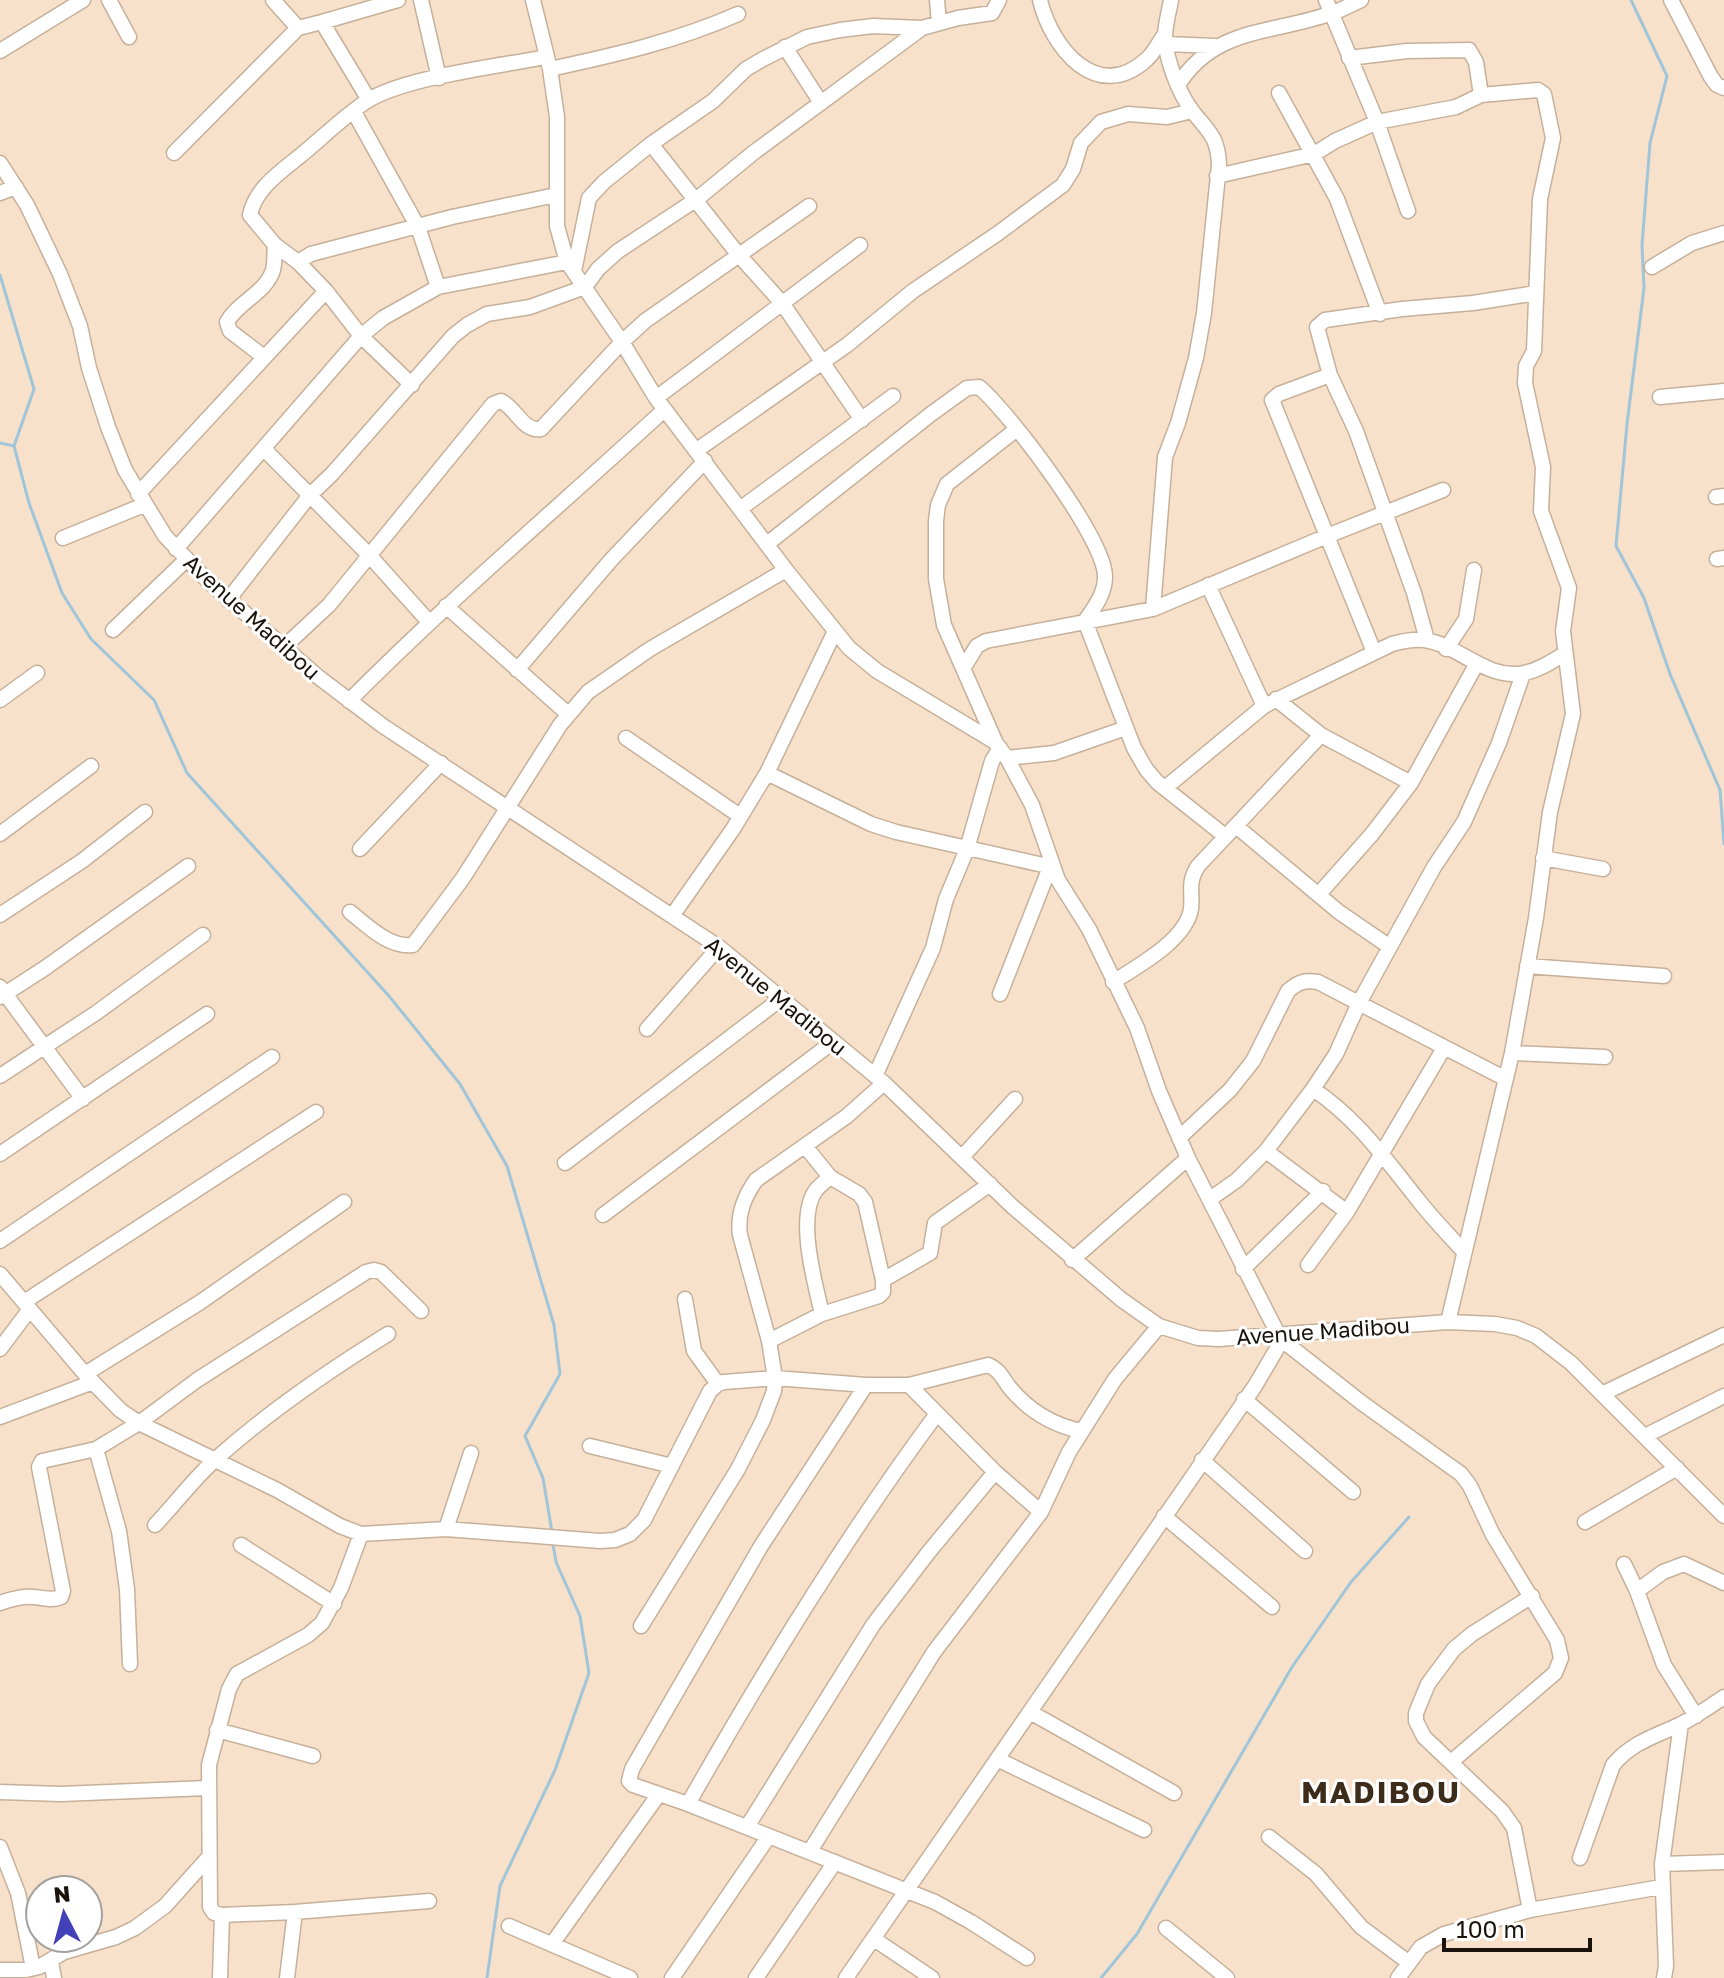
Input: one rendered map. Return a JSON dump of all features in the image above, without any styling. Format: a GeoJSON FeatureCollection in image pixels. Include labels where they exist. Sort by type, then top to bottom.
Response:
{"type":"FeatureCollection","features":[{"type":"Feature","properties":{"kind":"street"},"geometry":{"type":"LineString","coordinates":[[0,51],[83,0]]}},
{"type":"Feature","properties":{"kind":"street"},"geometry":{"type":"LineString","coordinates":[[109,0],[129,37]]}},
{"type":"Feature","properties":{"kind":"street"},"geometry":{"type":"LineString","coordinates":[[273,0],[298,28]]}},
{"type":"Feature","properties":{"kind":"street"},"geometry":{"type":"LineString","coordinates":[[174,153],[298,28],[398,0]]}},
{"type":"Feature","properties":{"kind":"street"},"geometry":{"type":"LineString","coordinates":[[421,0],[439,78]]}},
{"type":"Feature","properties":{"kind":"street"},"geometry":{"type":"LineString","coordinates":[[533,0],[557,117],[557,226],[570,267],[660,404],[835,631],[855,654],[877,671],[1001,749],[1054,753],[1126,728]]}},
{"type":"Feature","properties":{"kind":"street"},"geometry":{"type":"LineString","coordinates":[[937,0],[939,23]]}},
{"type":"Feature","properties":{"kind":"street"},"geometry":{"type":"LineString","coordinates":[[570,267],[589,198],[651,144],[713,101],[746,69],[807,37],[840,30],[888,26],[922,28],[992,13],[999,0]]}},
{"type":"Feature","properties":{"kind":"street"},"geometry":{"type":"LineString","coordinates":[[1040,0],[1049,27],[1067,56],[1088,71],[1110,76],[1130,71],[1148,59],[1166,39]]}},
{"type":"Feature","properties":{"kind":"street"},"geometry":{"type":"LineString","coordinates":[[1153,609],[1165,457],[1196,358],[1204,313],[1218,147],[1178,85],[1166,39],[1171,0]]}},
{"type":"Feature","properties":{"kind":"street"},"geometry":{"type":"LineString","coordinates":[[1178,85],[1200,57],[1216,46],[1329,7],[1361,0]]}},
{"type":"Feature","properties":{"kind":"street"},"geometry":{"type":"LineString","coordinates":[[1671,0],[1711,77],[1724,88]]}},
{"type":"Feature","properties":{"kind":"street"},"geometry":{"type":"LineString","coordinates":[[1329,7],[1377,122],[1408,211]]}},
{"type":"Feature","properties":{"kind":"street"},"geometry":{"type":"LineString","coordinates":[[412,385],[361,336],[326,291],[298,262],[275,245],[250,215],[253,202],[261,190],[369,100],[439,78],[667,42],[738,14]]}},
{"type":"Feature","properties":{"kind":"street"},"geometry":{"type":"LineString","coordinates":[[322,22],[369,100]]}},
{"type":"Feature","properties":{"kind":"street"},"geometry":{"type":"LineString","coordinates":[[228,600],[310,495],[453,336],[487,314],[530,307],[585,287],[598,269],[618,251],[697,199],[753,153],[922,28]]}},
{"type":"Feature","properties":{"kind":"street"},"geometry":{"type":"LineString","coordinates":[[1166,39],[1216,46]]}},
{"type":"Feature","properties":{"kind":"street"},"geometry":{"type":"LineString","coordinates":[[785,47],[821,103]]}},
{"type":"Feature","properties":{"kind":"street"},"geometry":{"type":"LineString","coordinates":[[1349,58],[1407,51],[1469,50],[1476,62],[1481,95]]}},
{"type":"Feature","properties":{"kind":"street"},"geometry":{"type":"LineString","coordinates":[[1217,176],[1314,154],[1377,122],[1456,107],[1481,95],[1523,90],[1538,90],[1544,94],[1553,138],[1540,199],[1534,351],[1526,366],[1525,383],[1543,467],[1541,511],[1569,588],[1563,631],[1573,714],[1558,771],[1512,1053],[1448,1322]]}},
{"type":"Feature","properties":{"kind":"street"},"geometry":{"type":"LineString","coordinates":[[1279,93],[1337,199],[1380,314]]}},
{"type":"Feature","properties":{"kind":"street"},"geometry":{"type":"LineString","coordinates":[[517,670],[701,456],[913,291],[1063,185],[1073,169],[1081,143],[1101,122],[1128,114],[1167,117],[1192,111]]}},
{"type":"Feature","properties":{"kind":"street"},"geometry":{"type":"LineString","coordinates":[[354,112],[418,227],[438,287]]}},
{"type":"Feature","properties":{"kind":"street"},"geometry":{"type":"LineString","coordinates":[[651,144],[738,254],[782,303],[862,420]]}},
{"type":"Feature","properties":{"kind":"street","name":"Avenue Madibou"},"geometry":{"type":"LineString","coordinates":[[0,163],[16,187],[60,274],[80,326],[89,368],[116,450],[141,499],[181,554],[228,600],[349,701],[719,947],[880,1080],[1072,1260],[1159,1326],[1198,1338],[1219,1339],[1448,1322],[1517,1328],[1536,1336],[1563,1355],[1724,1516]]}},
{"type":"Feature","properties":{"kind":"street"},"geometry":{"type":"LineString","coordinates":[[0,193],[16,187]]}},
{"type":"Feature","properties":{"kind":"street"},"geometry":{"type":"LineString","coordinates":[[298,262],[311,254],[484,209],[556,195]]}},
{"type":"Feature","properties":{"kind":"street"},"geometry":{"type":"LineString","coordinates":[[284,647],[329,605],[493,404],[501,401],[507,404],[529,428],[541,429],[645,321],[809,206]]}},
{"type":"Feature","properties":{"kind":"street"},"geometry":{"type":"LineString","coordinates":[[1652,267],[1692,243],[1724,233]]}},
{"type":"Feature","properties":{"kind":"street"},"geometry":{"type":"LineString","coordinates":[[264,357],[230,331],[227,322],[233,312],[262,288],[272,272],[275,245]]}},
{"type":"Feature","properties":{"kind":"street"},"geometry":{"type":"LineString","coordinates":[[349,701],[446,606],[562,504],[660,404],[782,303],[860,245]]}},
{"type":"Feature","properties":{"kind":"street"},"geometry":{"type":"LineString","coordinates":[[113,630],[181,554],[264,449],[361,336],[383,318],[438,287],[570,267]]}},
{"type":"Feature","properties":{"kind":"street"},"geometry":{"type":"LineString","coordinates":[[63,538],[141,499],[264,357],[326,291]]}},
{"type":"Feature","properties":{"kind":"street"},"geometry":{"type":"LineString","coordinates":[[1427,640],[1417,601],[1356,431],[1330,375],[1317,327],[1320,322],[1402,309],[1473,303],[1536,293]]}},
{"type":"Feature","properties":{"kind":"street"},"geometry":{"type":"LineString","coordinates":[[1330,375],[1279,394],[1272,400],[1374,652]]}},
{"type":"Feature","properties":{"kind":"street"},"geometry":{"type":"LineString","coordinates":[[767,544],[967,388],[979,387],[1017,429],[1077,513],[1103,564],[1103,588],[1085,621],[1126,728],[1146,769],[1165,788],[1390,947]]}},
{"type":"Feature","properties":{"kind":"street"},"geometry":{"type":"LineString","coordinates":[[1660,397],[1724,391]]}},
{"type":"Feature","properties":{"kind":"street"},"geometry":{"type":"LineString","coordinates":[[740,509],[893,396]]}},
{"type":"Feature","properties":{"kind":"street"},"geometry":{"type":"LineString","coordinates":[[1017,429],[947,484],[938,505],[934,557],[944,625],[1001,749],[1032,805],[1051,867],[1089,929],[1137,1028],[1159,1091],[1188,1158],[1280,1336],[1362,1403],[1461,1474],[1561,1650],[1555,1673],[1451,1762]]}},
{"type":"Feature","properties":{"kind":"street"},"geometry":{"type":"LineString","coordinates":[[264,449],[369,555],[429,622]]}},
{"type":"Feature","properties":{"kind":"street"},"geometry":{"type":"LineString","coordinates":[[964,667],[977,646],[986,641],[1153,609],[1443,490]]}},
{"type":"Feature","properties":{"kind":"street"},"geometry":{"type":"LineString","coordinates":[[350,912],[392,942],[400,946],[413,945],[439,913],[568,714],[588,692],[610,674],[786,570]]}},
{"type":"Feature","properties":{"kind":"street"},"geometry":{"type":"LineString","coordinates":[[1446,649],[1466,619],[1474,570]]}},
{"type":"Feature","properties":{"kind":"street"},"geometry":{"type":"LineString","coordinates":[[1208,585],[1270,703],[1321,735],[1411,783]]}},
{"type":"Feature","properties":{"kind":"street"},"geometry":{"type":"LineString","coordinates":[[446,606],[568,714]]}},
{"type":"Feature","properties":{"kind":"street"},"geometry":{"type":"LineString","coordinates":[[672,916],[767,773],[835,631]]}},
{"type":"Feature","properties":{"kind":"street"},"geometry":{"type":"LineString","coordinates":[[1165,788],[1270,703],[1374,652],[1408,640],[1427,640],[1509,674],[1539,669],[1564,654]]}},
{"type":"Feature","properties":{"kind":"street"},"geometry":{"type":"LineString","coordinates":[[1319,894],[1372,834],[1411,783],[1477,663]]}},
{"type":"Feature","properties":{"kind":"street"},"geometry":{"type":"LineString","coordinates":[[0,700],[37,673]]}},
{"type":"Feature","properties":{"kind":"street"},"geometry":{"type":"LineString","coordinates":[[1210,1199],[1237,1180],[1266,1151],[1336,1054],[1359,1003],[1434,867],[1464,822],[1499,743],[1523,674]]}},
{"type":"Feature","properties":{"kind":"street"},"geometry":{"type":"LineString","coordinates":[[1113,982],[1161,950],[1186,921],[1191,909],[1192,876],[1321,735]]}},
{"type":"Feature","properties":{"kind":"street"},"geometry":{"type":"LineString","coordinates":[[626,738],[740,816]]}},
{"type":"Feature","properties":{"kind":"street"},"geometry":{"type":"LineString","coordinates":[[641,1626],[738,1469],[774,1391],[769,1341],[738,1223],[741,1207],[756,1180],[847,1116],[880,1080],[933,948],[946,899],[967,849],[992,761],[1001,749]]}},
{"type":"Feature","properties":{"kind":"street"},"geometry":{"type":"LineString","coordinates":[[360,849],[441,763]]}},
{"type":"Feature","properties":{"kind":"street"},"geometry":{"type":"LineString","coordinates":[[0,834],[91,766]]}},
{"type":"Feature","properties":{"kind":"street"},"geometry":{"type":"LineString","coordinates":[[767,773],[871,824],[1051,867]]}},
{"type":"Feature","properties":{"kind":"street"},"geometry":{"type":"LineString","coordinates":[[0,915],[82,861],[145,812]]}},
{"type":"Feature","properties":{"kind":"street"},"geometry":{"type":"LineString","coordinates":[[1543,858],[1603,869]]}},
{"type":"Feature","properties":{"kind":"street"},"geometry":{"type":"LineString","coordinates":[[83,1099],[2,993],[188,866]]}},
{"type":"Feature","properties":{"kind":"street"},"geometry":{"type":"LineString","coordinates":[[1000,994],[1051,867]]}},
{"type":"Feature","properties":{"kind":"street"},"geometry":{"type":"LineString","coordinates":[[0,1076],[96,1013],[203,935]]}},
{"type":"Feature","properties":{"kind":"street"},"geometry":{"type":"LineString","coordinates":[[647,1029],[719,947]]}},
{"type":"Feature","properties":{"kind":"street"},"geometry":{"type":"LineString","coordinates":[[1527,966],[1664,976]]}},
{"type":"Feature","properties":{"kind":"street"},"geometry":{"type":"LineString","coordinates":[[1179,1138],[1222,1098],[1253,1061],[1288,991],[1297,983],[1318,982],[1506,1079]]}},
{"type":"Feature","properties":{"kind":"street"},"geometry":{"type":"LineString","coordinates":[[565,1163],[782,998]]}},
{"type":"Feature","properties":{"kind":"street"},"geometry":{"type":"LineString","coordinates":[[0,1154],[207,1014]]}},
{"type":"Feature","properties":{"kind":"street"},"geometry":{"type":"LineString","coordinates":[[603,1215],[833,1042]]}},
{"type":"Feature","properties":{"kind":"street"},"geometry":{"type":"LineString","coordinates":[[1308,1265],[1347,1212],[1444,1048]]}},
{"type":"Feature","properties":{"kind":"street"},"geometry":{"type":"LineString","coordinates":[[1512,1053],[1605,1057]]}},
{"type":"Feature","properties":{"kind":"street"},"geometry":{"type":"LineString","coordinates":[[0,1241],[272,1057]]}},
{"type":"Feature","properties":{"kind":"street"},"geometry":{"type":"LineString","coordinates":[[1313,1089],[1365,1131],[1464,1252]]}},
{"type":"Feature","properties":{"kind":"street"},"geometry":{"type":"LineString","coordinates":[[963,1156],[1015,1099]]}},
{"type":"Feature","properties":{"kind":"street"},"geometry":{"type":"LineString","coordinates":[[0,1349],[27,1306],[316,1112]]}},
{"type":"Feature","properties":{"kind":"street"},"geometry":{"type":"LineString","coordinates":[[769,1341],[822,1314],[879,1296],[883,1292],[865,1202],[859,1194],[830,1177],[805,1146]]}},
{"type":"Feature","properties":{"kind":"street"},"geometry":{"type":"LineString","coordinates":[[1266,1151],[1347,1212]]}},
{"type":"Feature","properties":{"kind":"street"},"geometry":{"type":"LineString","coordinates":[[1072,1260],[1188,1158]]}},
{"type":"Feature","properties":{"kind":"street"},"geometry":{"type":"LineString","coordinates":[[822,1314],[812,1263],[808,1212],[816,1190],[830,1177]]}},
{"type":"Feature","properties":{"kind":"street"},"geometry":{"type":"LineString","coordinates":[[883,1280],[930,1253],[935,1223],[990,1184]]}},
{"type":"Feature","properties":{"kind":"street"},"geometry":{"type":"LineString","coordinates":[[1243,1269],[1323,1191]]}},
{"type":"Feature","properties":{"kind":"street"},"geometry":{"type":"LineString","coordinates":[[0,1417],[89,1378],[344,1202]]}},
{"type":"Feature","properties":{"kind":"street"},"geometry":{"type":"LineString","coordinates":[[0,1603],[23,1597],[57,1600],[63,1591],[39,1465],[42,1461],[96,1449],[366,1272],[381,1272],[421,1311]]}},
{"type":"Feature","properties":{"kind":"street"},"geometry":{"type":"LineString","coordinates":[[0,1274],[120,1410],[139,1423],[361,1534],[446,1529],[600,1541],[622,1538],[644,1520],[710,1391],[718,1384],[775,1378],[909,1385],[988,1365],[997,1369],[1026,1405],[1056,1425],[1081,1431]]}},
{"type":"Feature","properties":{"kind":"street"},"geometry":{"type":"LineString","coordinates":[[685,1299],[694,1351],[718,1384]]}},
{"type":"Feature","properties":{"kind":"street"},"geometry":{"type":"LineString","coordinates":[[810,1851],[934,1652],[1041,1512],[1081,1431],[1115,1379],[1159,1326]]}},
{"type":"Feature","properties":{"kind":"street"},"geometry":{"type":"LineString","coordinates":[[155,1525],[215,1459],[315,1381],[388,1334]]}},
{"type":"Feature","properties":{"kind":"street"},"geometry":{"type":"LineString","coordinates":[[1602,1394],[1724,1335]]}},
{"type":"Feature","properties":{"kind":"street"},"geometry":{"type":"LineString","coordinates":[[846,1978],[1244,1399],[1280,1336]]}},
{"type":"Feature","properties":{"kind":"street"},"geometry":{"type":"LineString","coordinates":[[866,1385],[761,1546],[629,1776],[633,1785],[908,1891],[971,1922],[1027,1958]]}},
{"type":"Feature","properties":{"kind":"street"},"geometry":{"type":"LineString","coordinates":[[909,1385],[995,1472],[1041,1512]]}},
{"type":"Feature","properties":{"kind":"street"},"geometry":{"type":"LineString","coordinates":[[1645,1436],[1724,1396]]}},
{"type":"Feature","properties":{"kind":"street"},"geometry":{"type":"LineString","coordinates":[[1244,1399],[1353,1492]]}},
{"type":"Feature","properties":{"kind":"street"},"geometry":{"type":"LineString","coordinates":[[688,1804],[825,1573],[936,1415]]}},
{"type":"Feature","properties":{"kind":"street"},"geometry":{"type":"LineString","coordinates":[[590,1446],[672,1466]]}},
{"type":"Feature","properties":{"kind":"street"},"geometry":{"type":"LineString","coordinates":[[96,1449],[119,1531],[127,1589],[130,1664]]}},
{"type":"Feature","properties":{"kind":"street"},"geometry":{"type":"LineString","coordinates":[[446,1529],[471,1453]]}},
{"type":"Feature","properties":{"kind":"street"},"geometry":{"type":"LineString","coordinates":[[1202,1460],[1305,1551]]}},
{"type":"Feature","properties":{"kind":"street"},"geometry":{"type":"LineString","coordinates":[[1585,1522],[1677,1468]]}},
{"type":"Feature","properties":{"kind":"street"},"geometry":{"type":"LineString","coordinates":[[747,1827],[873,1625],[995,1472]]}},
{"type":"Feature","properties":{"kind":"street"},"geometry":{"type":"LineString","coordinates":[[1164,1516],[1272,1607]]}},
{"type":"Feature","properties":{"kind":"street"},"geometry":{"type":"LineString","coordinates":[[361,1534],[334,1604],[322,1623],[308,1635],[237,1674],[229,1689],[209,1765],[210,1907],[214,1913],[222,1915],[429,1901]]}},
{"type":"Feature","properties":{"kind":"street"},"geometry":{"type":"LineString","coordinates":[[241,1545],[334,1604]]}},
{"type":"Feature","properties":{"kind":"street"},"geometry":{"type":"LineString","coordinates":[[1624,1564],[1664,1665],[1696,1716]]}},
{"type":"Feature","properties":{"kind":"street"},"geometry":{"type":"LineString","coordinates":[[1637,1591],[1663,1572],[1684,1564],[1724,1583]]}},
{"type":"Feature","properties":{"kind":"street"},"geometry":{"type":"LineString","coordinates":[[1530,1910],[1514,1828],[1502,1811],[1419,1730],[1416,1721],[1418,1702],[1454,1649],[1532,1596]]}},
{"type":"Feature","properties":{"kind":"street"},"geometry":{"type":"LineString","coordinates":[[1580,1858],[1613,1765],[1636,1744],[1696,1716],[1724,1697]]}},
{"type":"Feature","properties":{"kind":"street"},"geometry":{"type":"LineString","coordinates":[[1030,1712],[1174,1793]]}},
{"type":"Feature","properties":{"kind":"street"},"geometry":{"type":"LineString","coordinates":[[1664,1978],[1662,1864],[1681,1724]]}},
{"type":"Feature","properties":{"kind":"street"},"geometry":{"type":"LineString","coordinates":[[217,1730],[313,1756]]}},
{"type":"Feature","properties":{"kind":"street"},"geometry":{"type":"LineString","coordinates":[[997,1759],[1144,1830]]}},
{"type":"Feature","properties":{"kind":"street"},"geometry":{"type":"LineString","coordinates":[[0,1792],[61,1794],[207,1788]]}},
{"type":"Feature","properties":{"kind":"street"},"geometry":{"type":"LineString","coordinates":[[552,1944],[659,1794]]}},
{"type":"Feature","properties":{"kind":"street"},"geometry":{"type":"LineString","coordinates":[[672,1978],[769,1836]]}},
{"type":"Feature","properties":{"kind":"street"},"geometry":{"type":"LineString","coordinates":[[1269,1837],[1316,1874],[1361,1927],[1408,1962]]}},
{"type":"Feature","properties":{"kind":"street"},"geometry":{"type":"LineString","coordinates":[[0,1847],[18,1893],[33,1968]]}},
{"type":"Feature","properties":{"kind":"street"},"geometry":{"type":"LineString","coordinates":[[0,1970],[33,1968],[51,1962],[64,1952],[116,1937],[149,1919],[184,1887],[208,1858]]}},
{"type":"Feature","properties":{"kind":"street"},"geometry":{"type":"LineString","coordinates":[[756,1978],[835,1862]]}},
{"type":"Feature","properties":{"kind":"street"},"geometry":{"type":"LineString","coordinates":[[1662,1864],[1724,1862]]}},
{"type":"Feature","properties":{"kind":"street"},"geometry":{"type":"LineString","coordinates":[[1398,1978],[1421,1947],[1444,1934],[1530,1910],[1661,1887]]}},
{"type":"Feature","properties":{"kind":"street"},"geometry":{"type":"LineString","coordinates":[[287,1978],[295,1912]]}},
{"type":"Feature","properties":{"kind":"street"},"geometry":{"type":"LineString","coordinates":[[220,1978],[222,1915]]}},
{"type":"Feature","properties":{"kind":"street"},"geometry":{"type":"LineString","coordinates":[[509,1926],[630,1978]]}},
{"type":"Feature","properties":{"kind":"street"},"geometry":{"type":"LineString","coordinates":[[1166,1928],[1227,1978]]}},
{"type":"Feature","properties":{"kind":"street"},"geometry":{"type":"LineString","coordinates":[[874,1939],[932,1978]]}},
{"type":"Feature","properties":{"kind":"street"},"geometry":{"type":"LineString","coordinates":[[51,1962],[54,1978]]}},
{"type":"Feature","properties":{"kind":"waterway"},"geometry":{"type":"LineString","coordinates":[[1631,0],[1667,76],[1650,143],[1642,245],[1644,288],[1616,546],[1644,598],[1670,674],[1720,790],[1724,844]]}},
{"type":"Feature","properties":{"kind":"waterway"},"geometry":{"type":"LineString","coordinates":[[0,275],[34,389],[14,446],[29,503],[62,593],[91,639],[154,700],[187,773],[389,996],[460,1084],[507,1166],[554,1325],[560,1374],[525,1436],[543,1478],[552,1532]]}},
{"type":"Feature","properties":{"kind":"waterway"},"geometry":{"type":"LineString","coordinates":[[0,443],[14,446]]}},
{"type":"Feature","properties":{"kind":"waterway"},"geometry":{"type":"LineString","coordinates":[[1101,1978],[1137,1934],[1292,1667],[1351,1582],[1409,1517]]}},
{"type":"Feature","properties":{"kind":"waterway"},"geometry":{"type":"LineString","coordinates":[[487,1978],[500,1886],[555,1770],[589,1673],[580,1616],[556,1562],[553,1544]]}},
{"type":"Feature","properties":{"kind":"district","name":"MADIBOU"},"geometry":{"type":"Point","coordinates":[1381,1793]}}]}
